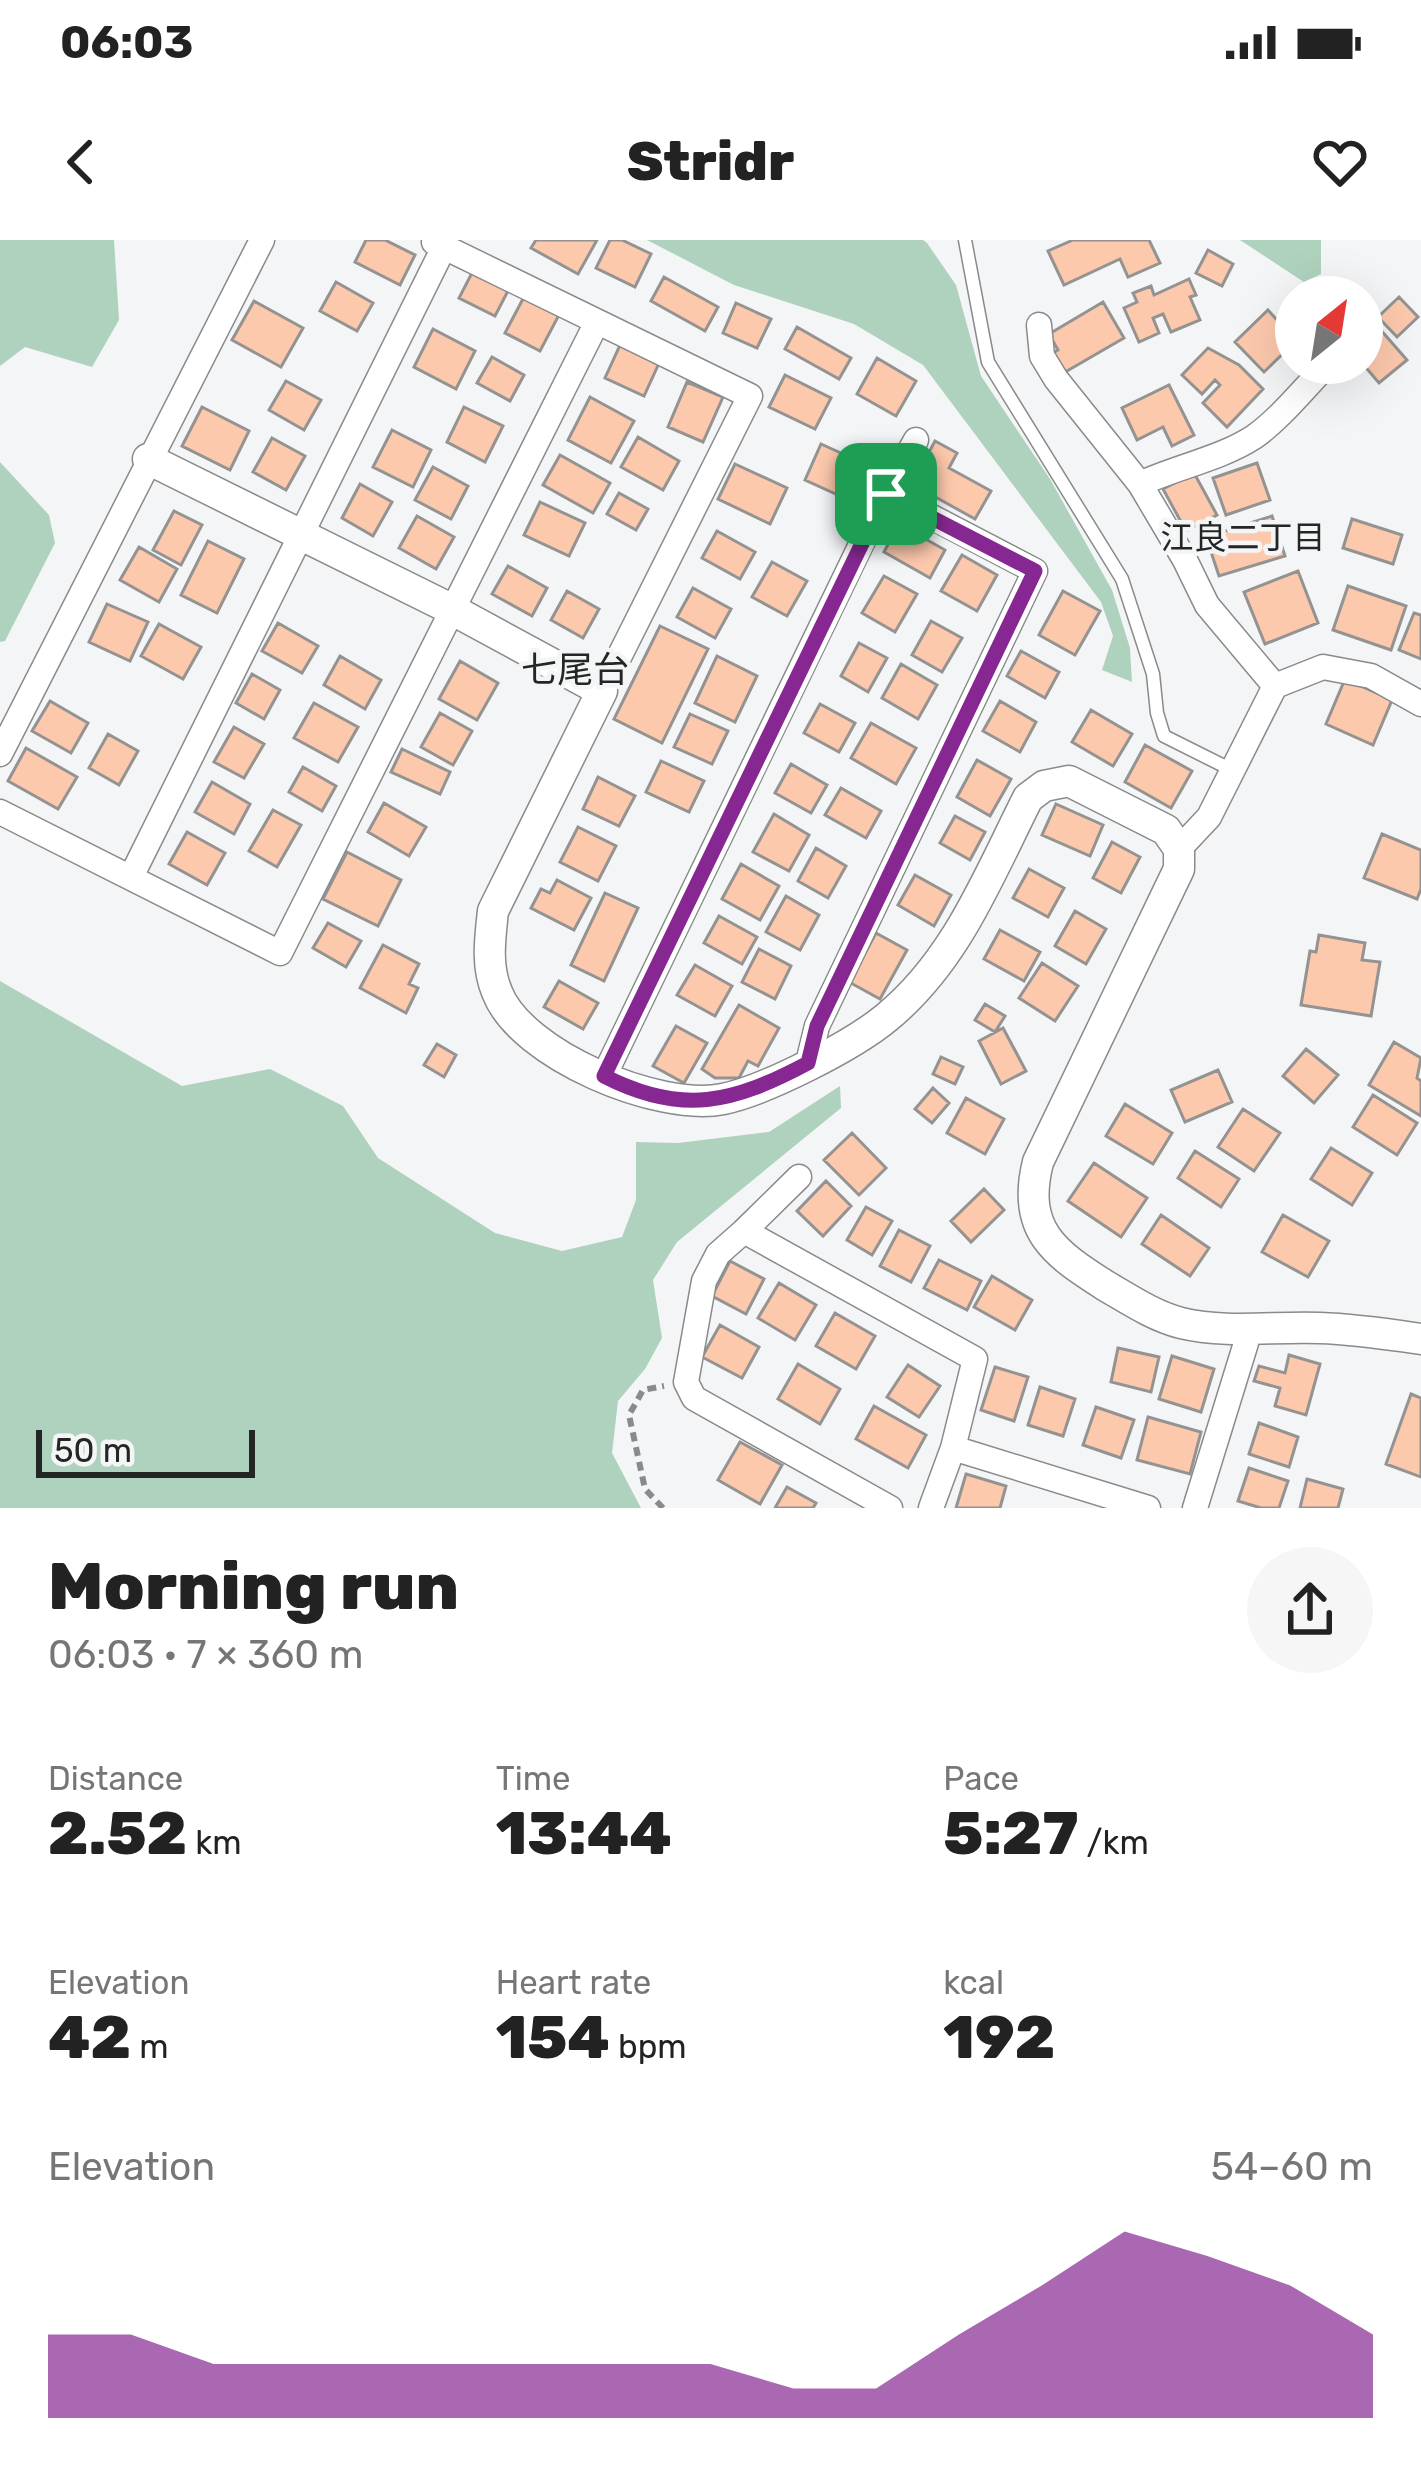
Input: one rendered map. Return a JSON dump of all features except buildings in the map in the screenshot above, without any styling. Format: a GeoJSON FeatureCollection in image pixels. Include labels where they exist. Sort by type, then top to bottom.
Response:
{"type":"FeatureCollection","features":[{"type":"Feature","properties":{"kind":"street"},"geometry":{"type":"LineString","coordinates":[[0,754],[262,240]]}},
{"type":"Feature","properties":{"kind":"street"},"geometry":{"type":"LineString","coordinates":[[130,877],[300,535],[436,243],[750,396],[494,911],[488,950],[497,993],[519,1029],[633,1091],[676,1102],[720,1100],[761,1088],[884,1020],[933,974],[956,940],[1028,798],[1044,786],[1070,781],[1166,830],[1179,849],[1179,869],[1038,1162],[1033,1204],[1049,1245],[1066,1261],[1140,1307],[1179,1323],[1243,1330],[1317,1328],[1421,1339]]}},
{"type":"Feature","properties":{"kind":"street"},"geometry":{"type":"LineString","coordinates":[[0,812],[280,953],[596,324]]}},
{"type":"Feature","properties":{"kind":"street"},"geometry":{"type":"LineString","coordinates":[[1039,325],[1042,356],[1055,379],[1139,484],[1207,605],[1275,686]]}},
{"type":"Feature","properties":{"kind":"street"},"geometry":{"type":"LineString","coordinates":[[1139,484],[1256,436],[1307,384]]}},
{"type":"Feature","properties":{"kind":"street"},"geometry":{"type":"LineString","coordinates":[[604,1076],[916,440]]}},
{"type":"Feature","properties":{"kind":"street"},"geometry":{"type":"LineString","coordinates":[[148,459],[602,691]]}},
{"type":"Feature","properties":{"kind":"street"},"geometry":{"type":"LineString","coordinates":[[808,1063],[817,1026],[1035,571],[886,494]]}},
{"type":"Feature","properties":{"kind":"street"},"geometry":{"type":"LineString","coordinates":[[1179,849],[1209,817],[1275,686],[1323,667],[1371,676],[1421,704]]}},
{"type":"Feature","properties":{"kind":"street"},"geometry":{"type":"LineString","coordinates":[[799,1177],[718,1254],[704,1281],[686,1382],[694,1398],[890,1508]]}},
{"type":"Feature","properties":{"kind":"street"},"geometry":{"type":"LineString","coordinates":[[744,1231],[975,1359],[931,1508]]}},
{"type":"Feature","properties":{"kind":"street"},"geometry":{"type":"LineString","coordinates":[[1195,1508],[1246,1343],[1243,1330]]}},
{"type":"Feature","properties":{"kind":"street"},"geometry":{"type":"LineString","coordinates":[[952,1448],[1148,1508]]}},
{"type":"Feature","properties":{"kind":"lane"},"geometry":{"type":"LineString","coordinates":[[965,240],[988,362],[1122,579],[1153,674],[1164,736],[1233,770]]}},
{"type":"Feature","properties":{"kind":"path"},"geometry":{"type":"LineString","coordinates":[[663,1508],[644,1489],[629,1415],[643,1390],[686,1382]]}},
{"type":"Feature","properties":{"kind":"green space"},"geometry":{"type":"Polygon","coordinates":[[[0,240],[114,240],[119,320],[92,367],[25,347],[0,366],[0,240]]]}},
{"type":"Feature","properties":{"kind":"green space"},"geometry":{"type":"Polygon","coordinates":[[[647,240],[927,243],[956,285],[981,376],[1050,479],[1112,590],[1130,648],[1132,682],[1102,670],[1113,636],[1101,602],[923,365],[854,324],[734,285],[647,240]]]}},
{"type":"Feature","properties":{"kind":"green space"},"geometry":{"type":"Polygon","coordinates":[[[1240,240],[1321,240],[1321,274],[1295,276],[1240,240]]]}},
{"type":"Feature","properties":{"kind":"green space"},"geometry":{"type":"Polygon","coordinates":[[[0,462],[49,515],[55,543],[5,641],[0,642],[0,462]]]}},
{"type":"Feature","properties":{"kind":"green space"},"geometry":{"type":"Polygon","coordinates":[[[0,981],[182,1086],[270,1069],[343,1106],[378,1158],[495,1233],[562,1251],[622,1237],[636,1200],[636,1142],[678,1143],[769,1132],[840,1086],[841,1108],[677,1242],[653,1280],[662,1338],[645,1369],[618,1401],[612,1453],[641,1508],[0,1508],[0,981]]]}},
{"type":"Feature","properties":{"kind":"district","name":"江良二丁目"},"geometry":{"type":"Point","coordinates":[1243,537]}},
{"type":"Feature","properties":{"kind":"district","name":"七尾台"},"geometry":{"type":"Point","coordinates":[575,669]}},
{"type":"Feature","properties":{"kind":"route"},"geometry":{"type":"LineString","coordinates":[[886,494],[1035,571],[817,1026],[808,1063],[761,1088],[720,1100],[676,1102],[633,1091],[604,1076],[886,494]]}}]}
